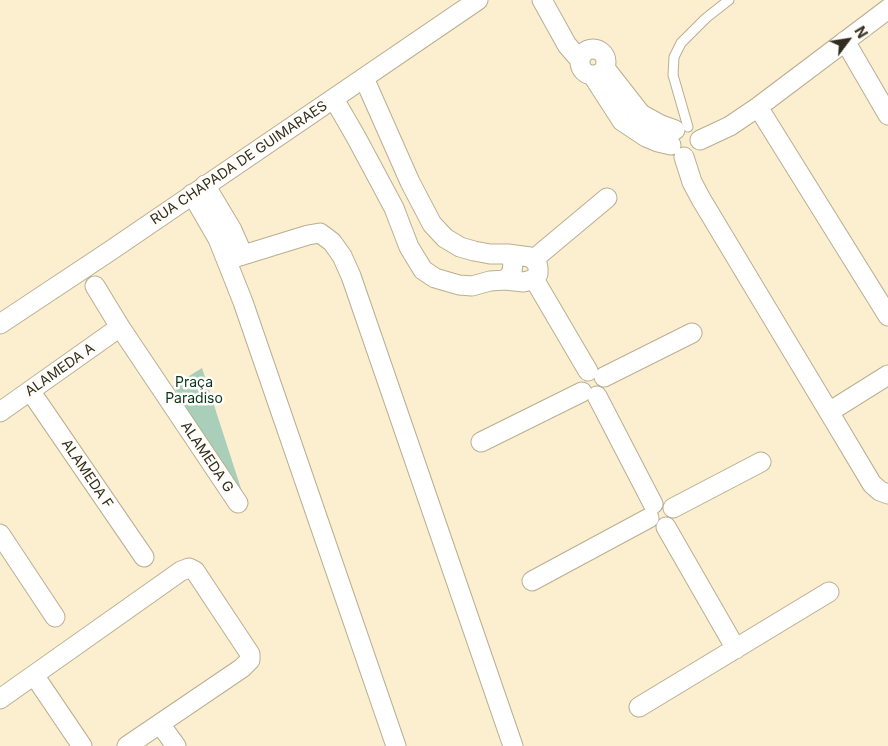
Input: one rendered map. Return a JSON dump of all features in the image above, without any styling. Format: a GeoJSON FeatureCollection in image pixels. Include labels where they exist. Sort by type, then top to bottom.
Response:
{"type":"FeatureCollection","features":[{"type":"Feature","properties":{"kind":"street","name":"RUA CHAPADA DE GUIMARAES"},"geometry":{"type":"LineString","coordinates":[[0,324],[478,0]]}},
{"type":"Feature","properties":{"kind":"street"},"geometry":{"type":"LineString","coordinates":[[542,0],[559,32],[580,43],[584,55],[583,71],[599,72],[641,114],[684,140],[692,182],[701,199],[872,484],[888,494]]}},
{"type":"Feature","properties":{"kind":"street"},"geometry":{"type":"LineString","coordinates":[[684,140],[730,126],[758,108],[888,9]]}},
{"type":"Feature","properties":{"kind":"street"},"geometry":{"type":"LineString","coordinates":[[845,42],[888,116]]}},
{"type":"Feature","properties":{"kind":"street"},"geometry":{"type":"LineString","coordinates":[[364,78],[410,182],[432,224],[445,238],[460,247],[490,254],[508,254],[534,259],[538,268],[534,279]]}},
{"type":"Feature","properties":{"kind":"street"},"geometry":{"type":"LineString","coordinates":[[334,98],[394,208],[409,247],[423,270],[435,278],[459,285],[472,286],[490,281],[504,280],[524,282],[534,279]]}},
{"type":"Feature","properties":{"kind":"street"},"geometry":{"type":"LineString","coordinates":[[758,108],[888,316]]}},
{"type":"Feature","properties":{"kind":"street"},"geometry":{"type":"LineString","coordinates":[[387,196],[410,182]]}},
{"type":"Feature","properties":{"kind":"street"},"geometry":{"type":"LineString","coordinates":[[198,190],[218,239],[235,258],[243,302],[396,746]]}},
{"type":"Feature","properties":{"kind":"street"},"geometry":{"type":"LineString","coordinates":[[534,259],[607,198]]}},
{"type":"Feature","properties":{"kind":"street"},"geometry":{"type":"LineString","coordinates":[[235,258],[320,233],[332,242],[342,256],[351,276],[513,746]]}},
{"type":"Feature","properties":{"kind":"street"},"geometry":{"type":"LineString","coordinates":[[504,280],[512,273],[513,262],[508,254]]}},
{"type":"Feature","properties":{"kind":"street"},"geometry":{"type":"LineString","coordinates":[[481,442],[605,388],[606,382],[596,374],[534,279]]}},
{"type":"Feature","properties":{"kind":"street","name":"ALAMEDA G"},"geometry":{"type":"LineString","coordinates":[[95,286],[120,328],[238,503]]}},
{"type":"Feature","properties":{"kind":"street","name":"ALAMEDA A"},"geometry":{"type":"LineString","coordinates":[[0,412],[120,328]]}},
{"type":"Feature","properties":{"kind":"street"},"geometry":{"type":"LineString","coordinates":[[596,374],[692,333]]}},
{"type":"Feature","properties":{"kind":"street"},"geometry":{"type":"LineString","coordinates":[[829,412],[888,374]]}},
{"type":"Feature","properties":{"kind":"street","name":"ALAMEDA F"},"geometry":{"type":"LineString","coordinates":[[31,392],[144,557]]}},
{"type":"Feature","properties":{"kind":"street"},"geometry":{"type":"LineString","coordinates":[[532,581],[651,511],[657,501],[666,502],[673,508],[674,519],[666,527],[655,526],[651,511],[589,394]]}},
{"type":"Feature","properties":{"kind":"street"},"geometry":{"type":"LineString","coordinates":[[673,508],[761,462]]}},
{"type":"Feature","properties":{"kind":"street"},"geometry":{"type":"LineString","coordinates":[[666,527],[736,649]]}},
{"type":"Feature","properties":{"kind":"street"},"geometry":{"type":"LineString","coordinates":[[0,534],[55,617]]}},
{"type":"Feature","properties":{"kind":"street"},"geometry":{"type":"LineString","coordinates":[[0,699],[181,571],[189,568],[195,571],[250,654],[250,660],[242,668],[127,746]]}},
{"type":"Feature","properties":{"kind":"street"},"geometry":{"type":"LineString","coordinates":[[639,707],[829,592]]}},
{"type":"Feature","properties":{"kind":"street"},"geometry":{"type":"LineString","coordinates":[[34,675],[82,746]]}},
{"type":"Feature","properties":{"kind":"street"},"geometry":{"type":"LineString","coordinates":[[160,724],[176,746]]}},
{"type":"Feature","properties":{"kind":"lane"},"geometry":{"type":"LineString","coordinates":[[684,140],[673,75],[674,57],[681,43],[706,18],[729,0]]}},
{"type":"Feature","properties":{"kind":"green space","name":"Praça Paradiso"},"geometry":{"type":"Polygon","coordinates":[[[202,368],[246,504],[173,386],[202,368]]]}}]}
